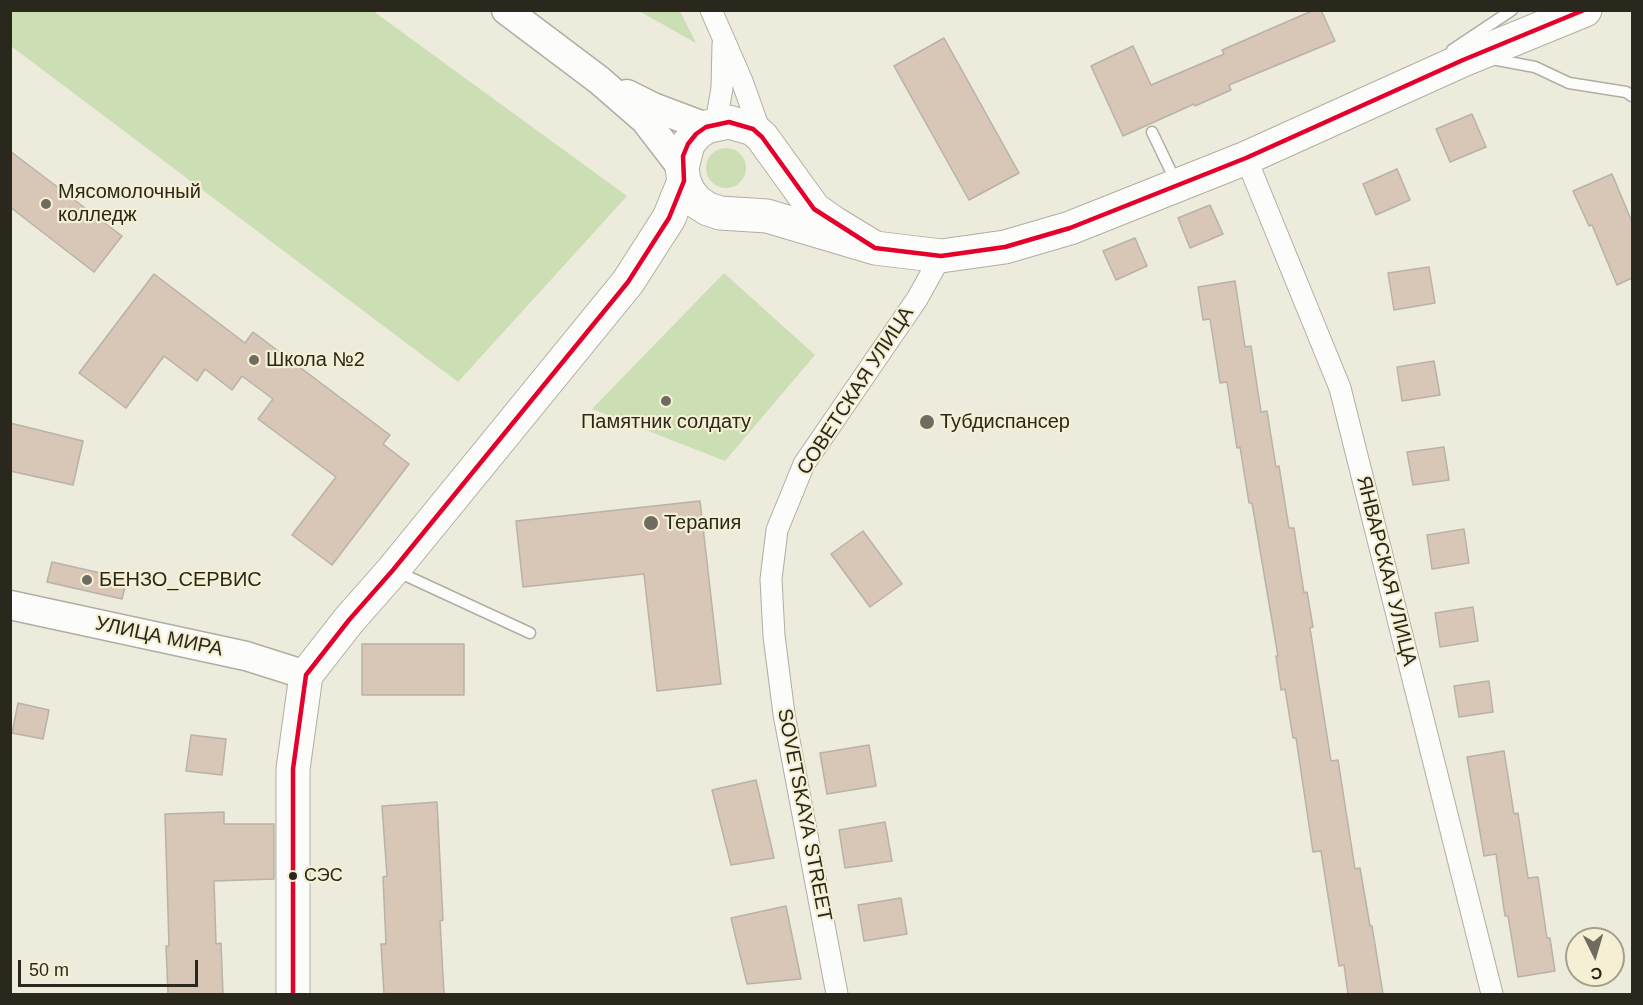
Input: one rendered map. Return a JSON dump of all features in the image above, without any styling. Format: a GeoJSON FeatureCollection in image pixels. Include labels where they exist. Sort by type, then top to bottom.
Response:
{"type":"FeatureCollection","features":[{"type":"Feature","properties":{"kind":"main road"},"geometry":{"type":"LineString","coordinates":[[506,10],[599,80],[645,120],[683,175],[689,192],[697,202],[708,209],[726,213],[767,216],[875,248],[941,256],[1005,247],[1070,228],[1246,158],[1391,92],[1585,10]]}},
{"type":"Feature","properties":{"kind":"main road"},"geometry":{"type":"LineString","coordinates":[[599,80],[653,107],[711,125]]}},
{"type":"Feature","properties":{"kind":"main road"},"geometry":{"type":"LineString","coordinates":[[293,994],[293,769],[306,675],[628,282],[669,218],[683,175],[688,144],[696,134],[711,125],[729,122],[753,129],[766,143],[814,209],[875,248]]}},
{"type":"Feature","properties":{"kind":"main road"},"geometry":{"type":"LineString","coordinates":[[628,282],[684,232],[726,213],[744,210],[764,195],[770,184],[773,166],[766,143]]}},
{"type":"Feature","properties":{"kind":"main road","name":"УЛИЦА МИРА"},"geometry":{"type":"LineString","coordinates":[[10,605],[246,656],[306,675]]}},
{"type":"Feature","properties":{"kind":"street"},"geometry":{"type":"LineString","coordinates":[[711,10],[766,143]]}},
{"type":"Feature","properties":{"kind":"street"},"geometry":{"type":"LineString","coordinates":[[711,125],[722,88],[723,37]]}},
{"type":"Feature","properties":{"kind":"street","name":"ЯНВАРСКАЯ УЛИЦА"},"geometry":{"type":"LineString","coordinates":[[1246,158],[1340,388],[1492,994]]}},
{"type":"Feature","properties":{"kind":"street","name":"СОВЕТСКАЯ УЛИЦА"},"geometry":{"type":"LineString","coordinates":[[837,994],[784,714],[778,669],[771,579],[777,530],[804,464],[917,299],[941,256]]}},
{"type":"Feature","properties":{"kind":"lane"},"geometry":{"type":"LineString","coordinates":[[1391,92],[1512,10]]}},
{"type":"Feature","properties":{"kind":"lane"},"geometry":{"type":"LineString","coordinates":[[1475,56],[1535,67],[1569,83],[1626,92],[1632,96]]}},
{"type":"Feature","properties":{"kind":"lane"},"geometry":{"type":"LineString","coordinates":[[1152,132],[1177,185]]}},
{"type":"Feature","properties":{"kind":"lane"},"geometry":{"type":"LineString","coordinates":[[393,570],[530,633]]}},
{"type":"Feature","properties":{"kind":"green space"},"geometry":{"type":"Polygon","coordinates":[[[10,11],[373,11],[627,196],[458,382],[11,46],[10,11]]]}},
{"type":"Feature","properties":{"kind":"green space"},"geometry":{"type":"Polygon","coordinates":[[[639,11],[680,11],[696,43],[639,11]]]}},
{"type":"Feature","properties":{"kind":"green space"},"geometry":{"type":"Polygon","coordinates":[[[726,148],[734,149],[740,154],[745,160],[745,176],[740,182],[734,187],[726,188],[718,187],[712,182],[707,176],[706,168],[707,160],[712,154],[718,149],[726,148]]]}},
{"type":"Feature","properties":{"kind":"green space"},"geometry":{"type":"Polygon","coordinates":[[[724,273],[815,355],[725,461],[592,409],[724,273]]]}},
{"type":"Feature","properties":{"kind":"building"},"geometry":{"type":"Polygon","coordinates":[[[1314,10],[1321,10],[1335,41],[1229,85],[1231,90],[1123,136],[1091,66],[1133,46],[1151,85],[1224,54],[1222,50],[1314,10]]]}},
{"type":"Feature","properties":{"kind":"building"},"geometry":{"type":"Polygon","coordinates":[[[944,38],[1019,173],[969,200],[894,66],[944,38]]]}},
{"type":"Feature","properties":{"kind":"building"},"geometry":{"type":"Polygon","coordinates":[[[1472,114],[1486,147],[1450,162],[1436,129],[1472,114]]]}},
{"type":"Feature","properties":{"kind":"building","name":"Мясомолочный колледж"},"geometry":{"type":"Polygon","coordinates":[[[10,151],[122,236],[94,272],[10,207],[10,151]]]}},
{"type":"Feature","properties":{"kind":"building"},"geometry":{"type":"Polygon","coordinates":[[[1397,169],[1410,200],[1376,215],[1363,184],[1397,169]]]}},
{"type":"Feature","properties":{"kind":"building"},"geometry":{"type":"Polygon","coordinates":[[[1612,174],[1632,222],[1632,278],[1617,285],[1592,225],[1589,226],[1573,191],[1612,174]]]}},
{"type":"Feature","properties":{"kind":"building"},"geometry":{"type":"Polygon","coordinates":[[[1210,205],[1223,234],[1190,248],[1178,218],[1210,205]]]}},
{"type":"Feature","properties":{"kind":"building"},"geometry":{"type":"Polygon","coordinates":[[[1135,238],[1147,266],[1116,280],[1103,251],[1135,238]]]}},
{"type":"Feature","properties":{"kind":"building"},"geometry":{"type":"Polygon","coordinates":[[[1429,267],[1435,303],[1394,310],[1388,273],[1429,267]]]}},
{"type":"Feature","properties":{"kind":"building"},"geometry":{"type":"Polygon","coordinates":[[[154,274],[245,343],[253,332],[390,435],[383,444],[409,464],[332,565],[292,535],[336,477],[258,419],[273,399],[242,376],[232,390],[205,369],[197,381],[164,356],[126,408],[79,373],[154,274]]]}},
{"type":"Feature","properties":{"kind":"building"},"geometry":{"type":"Polygon","coordinates":[[[1235,281],[1245,347],[1251,346],[1261,412],[1267,411],[1289,528],[1294,528],[1304,593],[1307,592],[1313,627],[1310,628],[1331,761],[1338,760],[1355,869],[1360,868],[1383,994],[1348,994],[1344,965],[1339,966],[1321,851],[1313,852],[1296,738],[1293,738],[1285,689],[1281,690],[1276,656],[1278,656],[1252,503],[1249,503],[1240,447],[1237,448],[1227,382],[1220,383],[1210,319],[1203,320],[1198,287],[1235,281]]]}},
{"type":"Feature","properties":{"kind":"building"},"geometry":{"type":"Polygon","coordinates":[[[1434,361],[1440,395],[1402,401],[1397,367],[1434,361]]]}},
{"type":"Feature","properties":{"kind":"building"},"geometry":{"type":"Polygon","coordinates":[[[10,423],[83,441],[73,485],[10,471],[10,423]]]}},
{"type":"Feature","properties":{"kind":"building"},"geometry":{"type":"Polygon","coordinates":[[[1444,447],[1449,480],[1413,485],[1407,452],[1444,447]]]}},
{"type":"Feature","properties":{"kind":"building"},"geometry":{"type":"Polygon","coordinates":[[[700,501],[721,684],[657,691],[644,574],[523,587],[516,521],[700,501]]]}},
{"type":"Feature","properties":{"kind":"building"},"geometry":{"type":"Polygon","coordinates":[[[1464,529],[1469,563],[1432,569],[1427,535],[1464,529]]]}},
{"type":"Feature","properties":{"kind":"building"},"geometry":{"type":"Polygon","coordinates":[[[863,531],[902,584],[870,607],[831,554],[863,531]]]}},
{"type":"Feature","properties":{"kind":"building","name":"БЕНЗО_СЕРВИС"},"geometry":{"type":"Polygon","coordinates":[[[52,562],[127,579],[122,599],[47,582],[52,562]]]}},
{"type":"Feature","properties":{"kind":"building"},"geometry":{"type":"Polygon","coordinates":[[[1473,607],[1478,641],[1440,647],[1435,613],[1473,607]]]}},
{"type":"Feature","properties":{"kind":"building"},"geometry":{"type":"Polygon","coordinates":[[[362,644],[464,644],[464,695],[362,695],[362,644]]]}},
{"type":"Feature","properties":{"kind":"building"},"geometry":{"type":"Polygon","coordinates":[[[1489,681],[1493,712],[1459,717],[1454,686],[1489,681]]]}},
{"type":"Feature","properties":{"kind":"building"},"geometry":{"type":"Polygon","coordinates":[[[18,703],[49,710],[43,739],[12,733],[18,703]]]}},
{"type":"Feature","properties":{"kind":"building"},"geometry":{"type":"Polygon","coordinates":[[[191,735],[226,739],[222,775],[186,771],[191,735]]]}},
{"type":"Feature","properties":{"kind":"building"},"geometry":{"type":"Polygon","coordinates":[[[869,745],[876,786],[827,794],[820,753],[869,745]]]}},
{"type":"Feature","properties":{"kind":"building"},"geometry":{"type":"Polygon","coordinates":[[[1504,751],[1514,814],[1518,813],[1528,878],[1538,877],[1547,938],[1550,938],[1555,971],[1518,977],[1508,916],[1505,916],[1496,854],[1484,856],[1467,757],[1504,751]]]}},
{"type":"Feature","properties":{"kind":"building"},"geometry":{"type":"Polygon","coordinates":[[[756,780],[774,858],[731,865],[712,790],[756,780]]]}},
{"type":"Feature","properties":{"kind":"building"},"geometry":{"type":"Polygon","coordinates":[[[437,802],[444,994],[384,994],[381,944],[386,944],[383,877],[387,876],[382,806],[437,802]]]}},
{"type":"Feature","properties":{"kind":"building"},"geometry":{"type":"Polygon","coordinates":[[[224,812],[224,824],[274,824],[274,879],[214,881],[216,944],[221,943],[223,994],[168,994],[165,814],[224,812]]]}},
{"type":"Feature","properties":{"kind":"building"},"geometry":{"type":"Polygon","coordinates":[[[885,822],[892,861],[845,868],[839,830],[885,822]]]}},
{"type":"Feature","properties":{"kind":"building"},"geometry":{"type":"Polygon","coordinates":[[[901,898],[907,934],[864,941],[858,905],[901,898]]]}},
{"type":"Feature","properties":{"kind":"building"},"geometry":{"type":"Polygon","coordinates":[[[786,906],[801,979],[747,984],[731,918],[786,906]]]}},
{"type":"Feature","properties":{"kind":"transit line"},"geometry":{"type":"LineString","coordinates":[[293,994],[293,769],[306,675],[628,282],[669,218],[684,181],[683,156],[688,144],[696,134],[706,127],[729,122],[753,129],[762,137],[814,209],[875,248],[941,256],[1005,247],[1070,228],[1246,158],[1463,60],[1584,10]]}},
{"type":"Feature","properties":{"kind":"place","name":"Мясомолочный колледж"},"geometry":{"type":"Point","coordinates":[46,204]}},
{"type":"Feature","properties":{"kind":"place","name":"Школа №2"},"geometry":{"type":"Point","coordinates":[254,360]}},
{"type":"Feature","properties":{"kind":"place","name":"Памятник солдату"},"geometry":{"type":"Point","coordinates":[666,401]}},
{"type":"Feature","properties":{"kind":"place","name":"Тубдиспансер"},"geometry":{"type":"Point","coordinates":[927,422]}},
{"type":"Feature","properties":{"kind":"place","name":"Терапия"},"geometry":{"type":"Point","coordinates":[651,523]}},
{"type":"Feature","properties":{"kind":"place","name":"БЕНЗО_СЕРВИС"},"geometry":{"type":"Point","coordinates":[87,580]}},
{"type":"Feature","properties":{"kind":"place","name":"СЭС"},"geometry":{"type":"Point","coordinates":[293,876]}}]}
